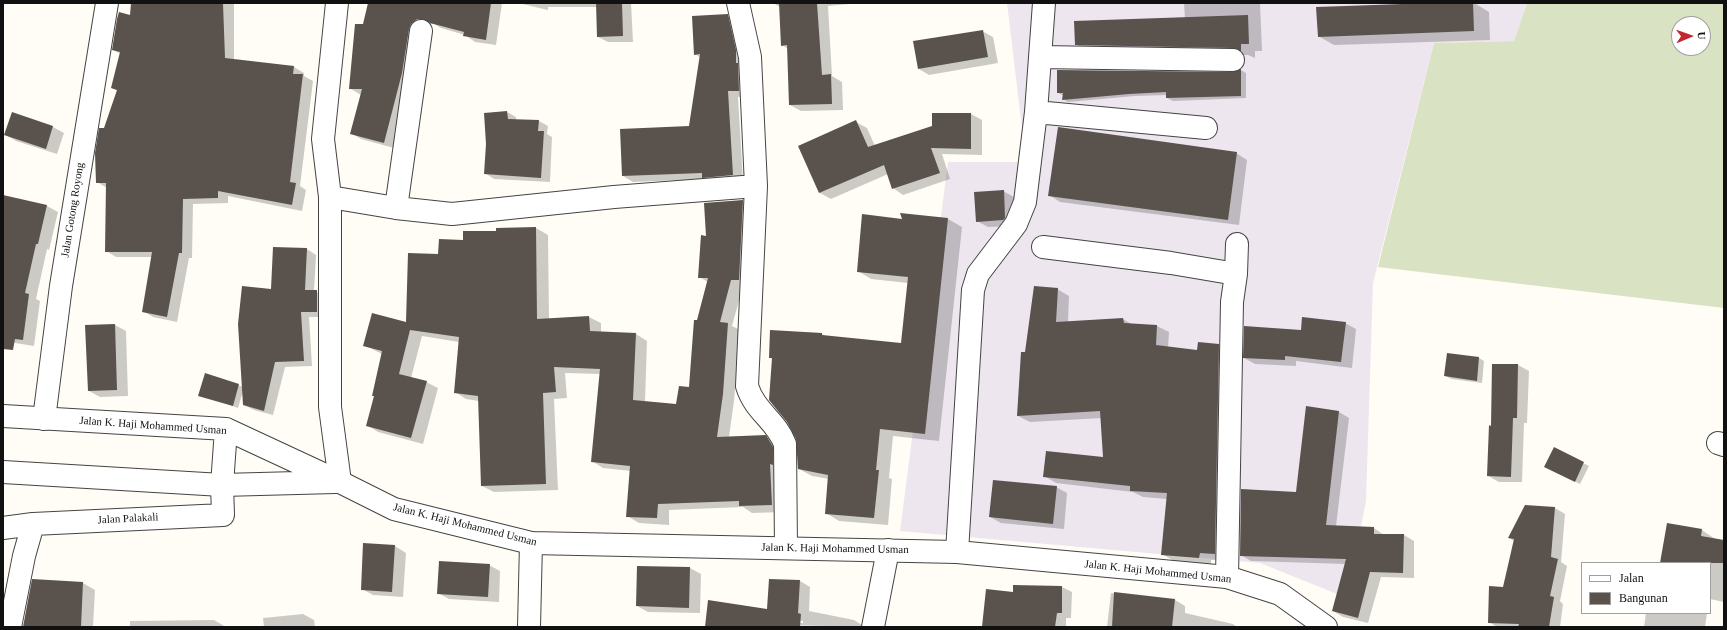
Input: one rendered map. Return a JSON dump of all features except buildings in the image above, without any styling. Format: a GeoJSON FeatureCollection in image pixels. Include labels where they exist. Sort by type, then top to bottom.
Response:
{"type":"FeatureCollection","features":[{"type":"Feature","properties":{"kind":"street","name":"Jalan Gotong Royong"},"geometry":{"type":"LineString","coordinates":[[44,419],[61,286],[107,3]]}},
{"type":"Feature","properties":{"kind":"street"},"geometry":{"type":"LineString","coordinates":[[337,3],[323,140],[330,197],[330,406],[340,482]]}},
{"type":"Feature","properties":{"kind":"street"},"geometry":{"type":"LineString","coordinates":[[738,3],[750,57],[756,186],[747,386],[751,398],[781,433],[785,444],[786,548]]}},
{"type":"Feature","properties":{"kind":"street"},"geometry":{"type":"LineString","coordinates":[[957,552],[973,290],[978,274],[1016,224],[1026,202],[1036,112],[1044,3]]}},
{"type":"Feature","properties":{"kind":"street"},"geometry":{"type":"LineString","coordinates":[[396,208],[421,30]]}},
{"type":"Feature","properties":{"kind":"street"},"geometry":{"type":"LineString","coordinates":[[1040,57],[1233,60]]}},
{"type":"Feature","properties":{"kind":"street"},"geometry":{"type":"LineString","coordinates":[[1036,112],[1206,128]]}},
{"type":"Feature","properties":{"kind":"street"},"geometry":{"type":"LineString","coordinates":[[330,197],[396,208],[452,214],[614,197],[756,186]]}},
{"type":"Feature","properties":{"kind":"street"},"geometry":{"type":"LineString","coordinates":[[1227,577],[1232,302],[1236,274],[1237,244]]}},
{"type":"Feature","properties":{"kind":"street"},"geometry":{"type":"LineString","coordinates":[[1043,247],[1171,263],[1236,274]]}},
{"type":"Feature","properties":{"kind":"street","name":"Jalan K. Haji Mohammed Usman"},"geometry":{"type":"LineString","coordinates":[[3,416],[226,429],[394,509],[531,543],[957,552],[1227,577],[1280,594],[1326,627]]}},
{"type":"Feature","properties":{"kind":"street"},"geometry":{"type":"LineString","coordinates":[[222,485],[226,429]]}},
{"type":"Feature","properties":{"kind":"street","name":"Jalan K. Haji Mohammed Usman"},"geometry":{"type":"LineString","coordinates":[[3,472],[222,485],[340,482]]}},
{"type":"Feature","properties":{"kind":"street","name":"Jalan Palakali"},"geometry":{"type":"LineString","coordinates":[[3,528],[33,524],[223,515],[222,485]]}},
{"type":"Feature","properties":{"kind":"street"},"geometry":{"type":"LineString","coordinates":[[10,627],[24,556],[33,524]]}},
{"type":"Feature","properties":{"kind":"street"},"geometry":{"type":"LineString","coordinates":[[529,627],[531,543]]}},
{"type":"Feature","properties":{"kind":"street"},"geometry":{"type":"LineString","coordinates":[[873,627],[888,550]]}},
{"type":"Feature","properties":{"kind":"shaded area"},"geometry":{"type":"Polygon","coordinates":[[[1007,3],[1527,3],[1514,41],[1434,43],[1373,283],[1366,501],[1347,598],[1260,563],[900,531],[948,162],[1026,162],[1007,3]]]}},
{"type":"Feature","properties":{"kind":"green space"},"geometry":{"type":"Polygon","coordinates":[[[1527,3],[1724,3],[1724,308],[1378,267],[1434,43],[1514,41],[1527,3]]]}}]}
